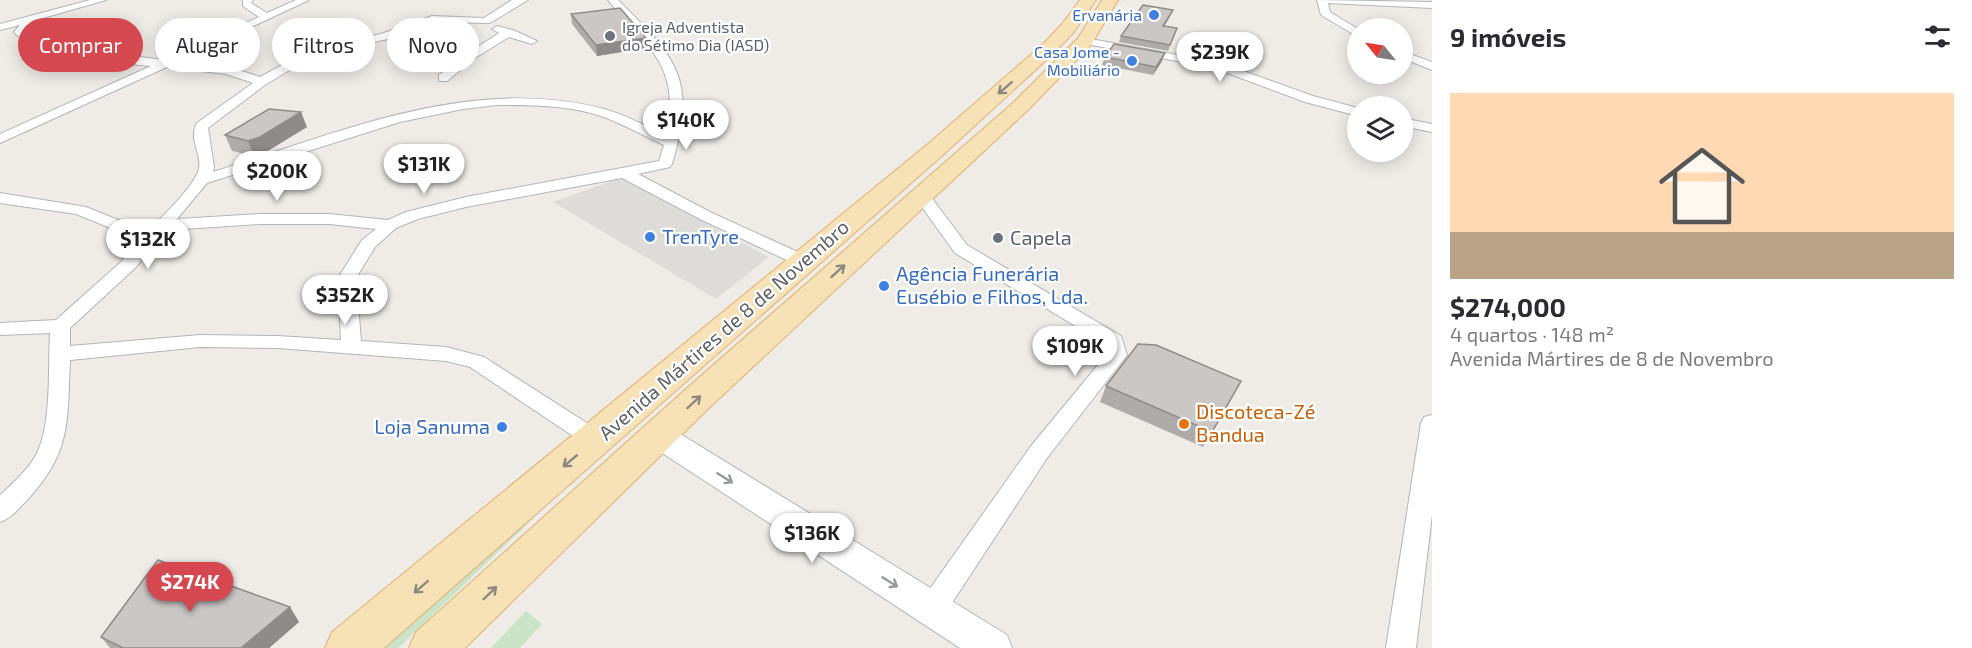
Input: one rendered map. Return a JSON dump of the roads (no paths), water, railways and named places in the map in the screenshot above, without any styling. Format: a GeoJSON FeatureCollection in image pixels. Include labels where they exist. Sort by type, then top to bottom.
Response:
{"type":"FeatureCollection","features":[{"type":"Feature","properties":{"kind":"main road","name":"Avenida Mártires de 8 de Novembro"},"geometry":{"type":"LineString","coordinates":[[349,648],[936,150],[1029,67],[1068,28],[1088,0]]}},
{"type":"Feature","properties":{"kind":"main road","name":"Avenida Mártires de 8 de Novembro"},"geometry":{"type":"LineString","coordinates":[[433,648],[658,435],[1014,113],[1085,41],[1110,0]]}},
{"type":"Feature","properties":{"kind":"street"},"geometry":{"type":"LineString","coordinates":[[36,18],[101,0]]}},
{"type":"Feature","properties":{"kind":"street"},"geometry":{"type":"LineString","coordinates":[[248,0],[246,4],[267,16]]}},
{"type":"Feature","properties":{"kind":"street"},"geometry":{"type":"LineString","coordinates":[[260,22],[267,16],[304,0]]}},
{"type":"Feature","properties":{"kind":"street"},"geometry":{"type":"LineString","coordinates":[[0,512],[31,478],[47,455],[54,434],[61,354],[58,338],[61,326],[128,266],[202,180],[207,167],[200,131],[202,126],[238,101],[261,81],[297,61],[337,46],[393,34],[432,19],[486,21],[494,18],[507,5],[523,0]]}},
{"type":"Feature","properties":{"kind":"street"},"geometry":{"type":"LineString","coordinates":[[351,346],[347,278],[368,244],[390,225],[412,215],[465,202],[664,164],[672,144],[678,113],[678,87],[665,57],[613,0]]}},
{"type":"Feature","properties":{"kind":"street"},"geometry":{"type":"LineString","coordinates":[[1347,27],[1325,13],[1322,0],[1432,5]]}},
{"type":"Feature","properties":{"kind":"street"},"geometry":{"type":"LineString","coordinates":[[486,21],[489,27],[532,41]]}},
{"type":"Feature","properties":{"kind":"street"},"geometry":{"type":"LineString","coordinates":[[0,27],[18,22]]}},
{"type":"Feature","properties":{"kind":"street"},"geometry":{"type":"LineString","coordinates":[[443,78],[471,56],[509,32]]}},
{"type":"Feature","properties":{"kind":"street"},"geometry":{"type":"LineString","coordinates":[[1085,41],[1207,63],[1309,99],[1347,109]]}},
{"type":"Feature","properties":{"kind":"street"},"geometry":{"type":"LineString","coordinates":[[1413,58],[1432,66]]}},
{"type":"Feature","properties":{"kind":"street"},"geometry":{"type":"LineString","coordinates":[[0,139],[155,68]]}},
{"type":"Feature","properties":{"kind":"street"},"geometry":{"type":"LineString","coordinates":[[248,72],[261,81]]}},
{"type":"Feature","properties":{"kind":"street"},"geometry":{"type":"LineString","coordinates":[[202,180],[419,112],[475,102],[535,100],[595,111],[672,144]]}},
{"type":"Feature","properties":{"kind":"street"},"geometry":{"type":"LineString","coordinates":[[1413,124],[1432,128]]}},
{"type":"Feature","properties":{"kind":"street"},"geometry":{"type":"LineString","coordinates":[[624,173],[706,216],[803,261]]}},
{"type":"Feature","properties":{"kind":"street"},"geometry":{"type":"LineString","coordinates":[[922,196],[961,249],[1114,340],[1117,355],[1039,452],[932,609]]}},
{"type":"Feature","properties":{"kind":"street"},"geometry":{"type":"LineString","coordinates":[[0,198],[72,208],[158,232],[260,219],[329,219],[390,225]]}},
{"type":"Feature","properties":{"kind":"street"},"geometry":{"type":"LineString","coordinates":[[0,329],[61,326]]}},
{"type":"Feature","properties":{"kind":"street"},"geometry":{"type":"LineString","coordinates":[[61,354],[200,341],[351,346],[446,354],[477,362],[596,440]]}},
{"type":"Feature","properties":{"kind":"street"},"geometry":{"type":"LineString","coordinates":[[1401,648],[1432,423]]}},
{"type":"Feature","properties":{"kind":"street"},"geometry":{"type":"LineString","coordinates":[[658,435],[993,648]]}},
{"type":"Feature","properties":{"kind":"place","name":"Ervanária"},"geometry":{"type":"Point","coordinates":[1154,15]}},
{"type":"Feature","properties":{"kind":"place","name":"Igreja Adventista do Sétimo Dia (IASD)"},"geometry":{"type":"Point","coordinates":[610,36]}},
{"type":"Feature","properties":{"kind":"place","name":"Casa Jome - Mobiliário"},"geometry":{"type":"Point","coordinates":[1132,61]}},
{"type":"Feature","properties":{"kind":"place","name":"TrenTyre"},"geometry":{"type":"Point","coordinates":[650,237]}},
{"type":"Feature","properties":{"kind":"place","name":"Capela"},"geometry":{"type":"Point","coordinates":[998,238]}},
{"type":"Feature","properties":{"kind":"place","name":"Agência Funerária Eusébio e Filhos, Lda."},"geometry":{"type":"Point","coordinates":[884,286]}},
{"type":"Feature","properties":{"kind":"place","name":"Discoteca-Zé Bandua"},"geometry":{"type":"Point","coordinates":[1184,424]}},
{"type":"Feature","properties":{"kind":"place","name":"Loja Sanuma"},"geometry":{"type":"Point","coordinates":[502,427]}}]}
